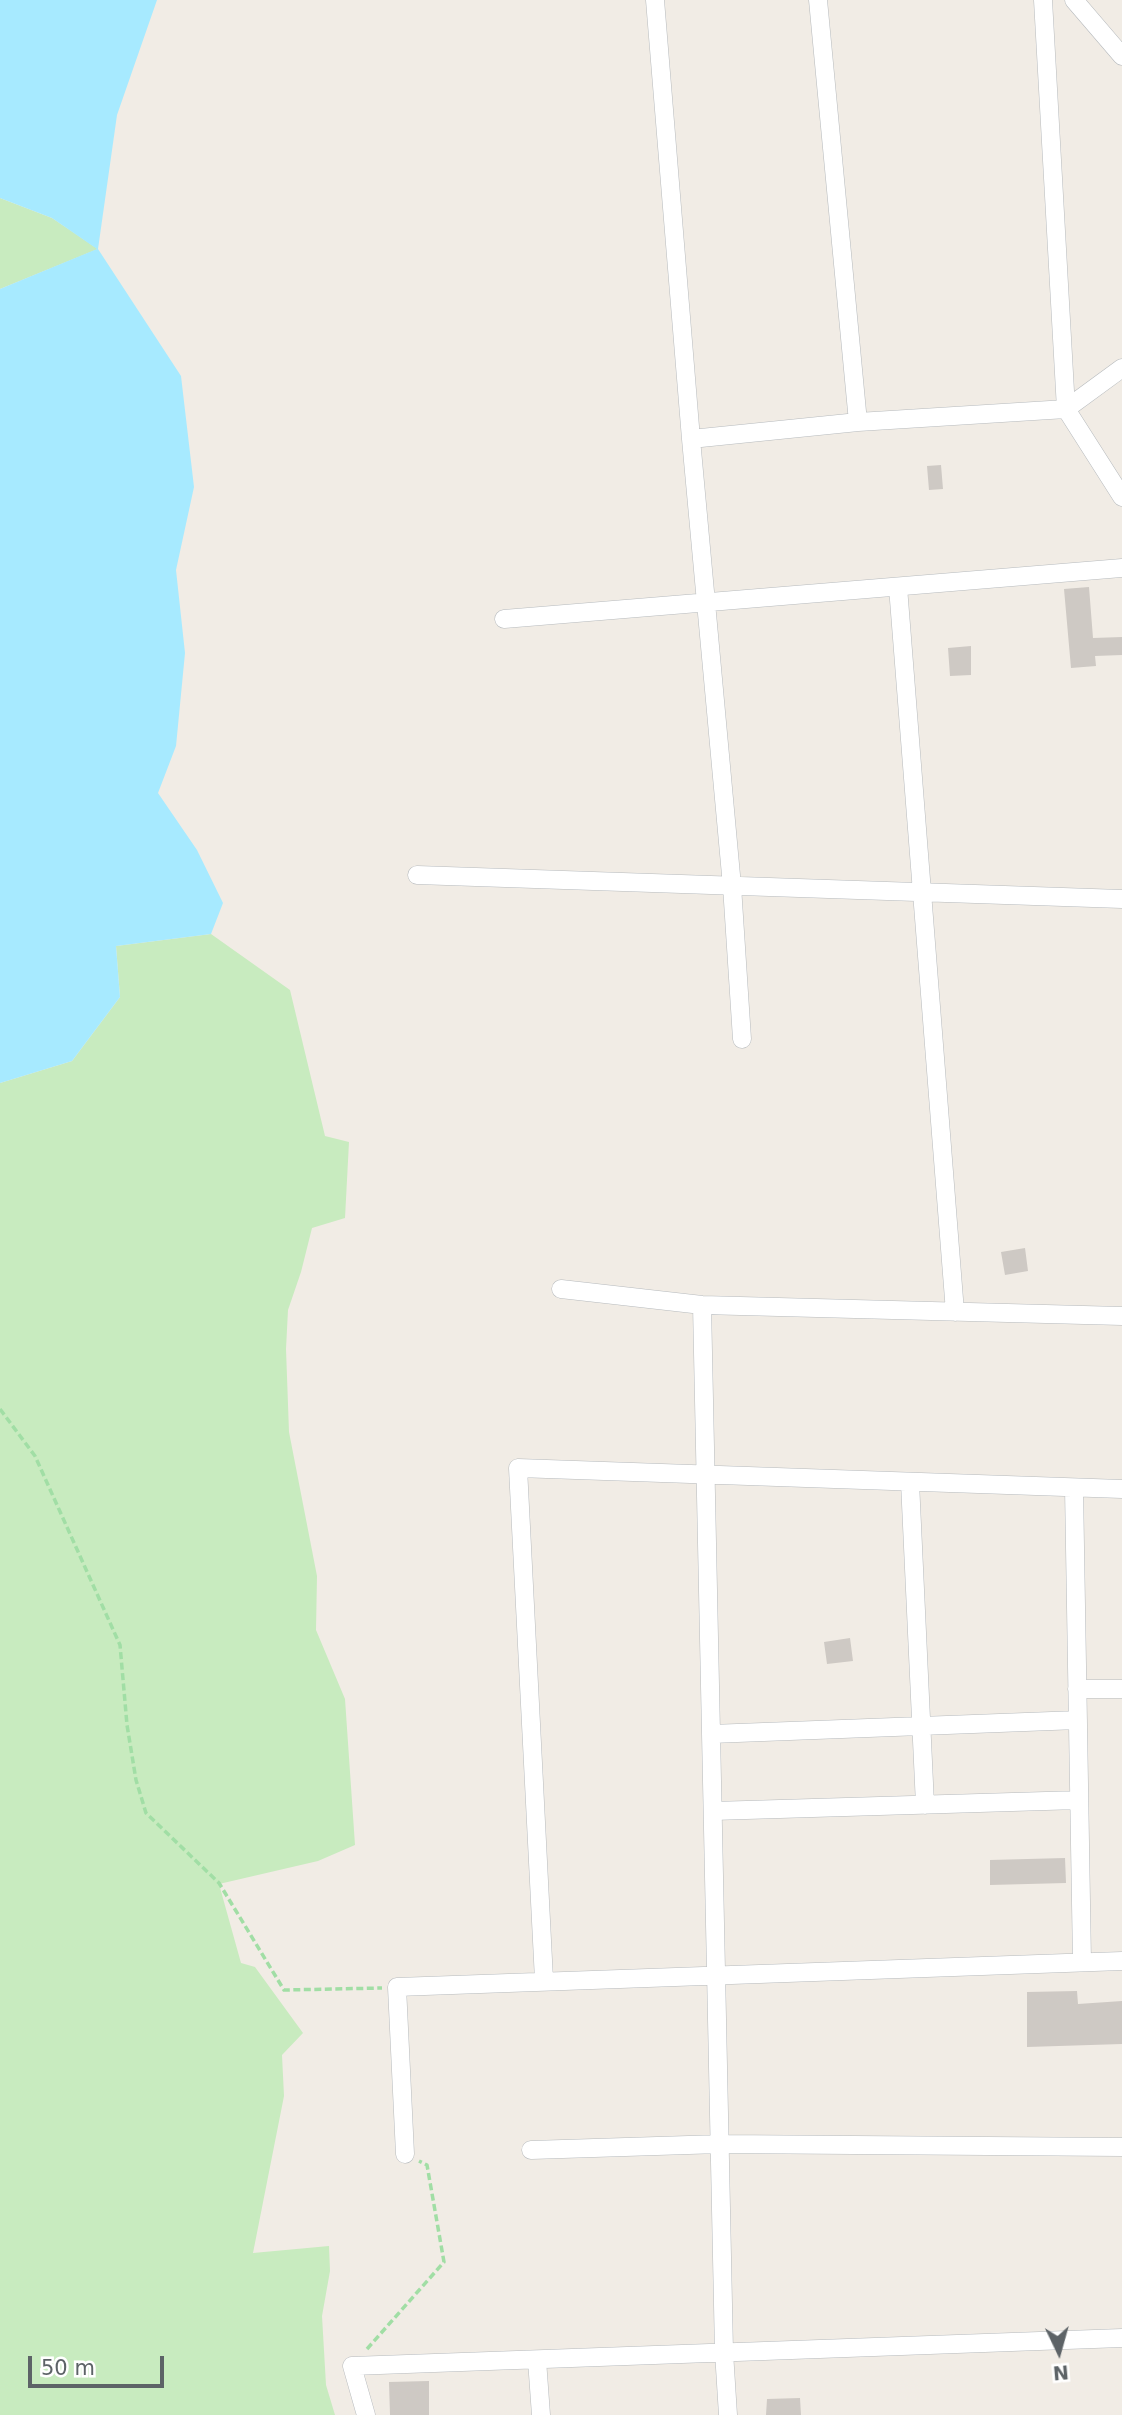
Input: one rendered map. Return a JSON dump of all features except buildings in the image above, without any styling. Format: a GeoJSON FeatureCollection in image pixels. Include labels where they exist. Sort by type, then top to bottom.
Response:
{"type":"FeatureCollection","features":[{"type":"Feature","properties":{"kind":"street"},"geometry":{"type":"LineString","coordinates":[[655,0],[691,439],[732,886],[742,1039]]}},
{"type":"Feature","properties":{"kind":"street"},"geometry":{"type":"LineString","coordinates":[[818,0],[858,422]]}},
{"type":"Feature","properties":{"kind":"street"},"geometry":{"type":"LineString","coordinates":[[1043,0],[1066,409],[1122,498]]}},
{"type":"Feature","properties":{"kind":"street"},"geometry":{"type":"LineString","coordinates":[[1074,0],[1122,56]]}},
{"type":"Feature","properties":{"kind":"street"},"geometry":{"type":"LineString","coordinates":[[691,439],[858,422],[1066,409],[1122,368]]}},
{"type":"Feature","properties":{"kind":"street"},"geometry":{"type":"LineString","coordinates":[[504,620],[1122,568]]}},
{"type":"Feature","properties":{"kind":"street"},"geometry":{"type":"LineString","coordinates":[[898,587],[955,1312]]}},
{"type":"Feature","properties":{"kind":"street"},"geometry":{"type":"LineString","coordinates":[[417,875],[1122,899]]}},
{"type":"Feature","properties":{"kind":"street"},"geometry":{"type":"LineString","coordinates":[[561,1289],[702,1305],[1122,1316]]}},
{"type":"Feature","properties":{"kind":"street"},"geometry":{"type":"LineString","coordinates":[[702,1305],[724,2352],[728,2415]]}},
{"type":"Feature","properties":{"kind":"street"},"geometry":{"type":"LineString","coordinates":[[544,1980],[517,1468],[1122,1489]]}},
{"type":"Feature","properties":{"kind":"street"},"geometry":{"type":"LineString","coordinates":[[910,1482],[925,1805]]}},
{"type":"Feature","properties":{"kind":"street"},"geometry":{"type":"LineString","coordinates":[[1074,1488],[1082,1962]]}},
{"type":"Feature","properties":{"kind":"street"},"geometry":{"type":"LineString","coordinates":[[1077,1689],[1122,1689]]}},
{"type":"Feature","properties":{"kind":"street"},"geometry":{"type":"LineString","coordinates":[[711,1734],[1078,1720]]}},
{"type":"Feature","properties":{"kind":"street"},"geometry":{"type":"LineString","coordinates":[[713,1811],[1079,1800]]}},
{"type":"Feature","properties":{"kind":"street"},"geometry":{"type":"LineString","coordinates":[[405,2154],[397,1987],[1122,1961]]}},
{"type":"Feature","properties":{"kind":"street"},"geometry":{"type":"LineString","coordinates":[[531,2150],[720,2144],[1122,2147]]}},
{"type":"Feature","properties":{"kind":"street"},"geometry":{"type":"LineString","coordinates":[[366,2415],[352,2367],[1122,2338]]}},
{"type":"Feature","properties":{"kind":"street"},"geometry":{"type":"LineString","coordinates":[[537,2360],[541,2415]]}},
{"type":"Feature","properties":{"kind":"path"},"geometry":{"type":"LineString","coordinates":[[0,1409],[35,1456],[120,1645],[127,1725],[136,1780],[146,1813],[219,1884],[284,1990],[397,1987]]}},
{"type":"Feature","properties":{"kind":"path"},"geometry":{"type":"LineString","coordinates":[[352,2367],[444,2262],[427,2165],[405,2154]]}},
{"type":"Feature","properties":{"kind":"green space"},"geometry":{"type":"Polygon","coordinates":[[[0,198],[52,218],[98,249],[0,289],[0,198]]]}},
{"type":"Feature","properties":{"kind":"green space"},"geometry":{"type":"Polygon","coordinates":[[[211,934],[290,990],[325,1136],[349,1142],[345,1218],[312,1228],[288,1310],[286,1349],[289,1432],[317,1576],[316,1630],[345,1699],[355,1845],[318,1861],[219,1884],[241,1963],[255,1967],[303,2033],[282,2055],[284,2096],[253,2253],[329,2246],[330,2271],[322,2316],[326,2385],[335,2415],[0,2415],[0,1083],[72,1061],[120,997],[116,946],[211,934]]]}},
{"type":"Feature","properties":{"kind":"water"},"geometry":{"type":"Polygon","coordinates":[[[0,0],[157,0],[117,115],[98,249],[181,376],[194,487],[176,570],[185,653],[176,746],[158,793],[197,850],[223,903],[211,934],[116,946],[120,997],[72,1061],[0,1083],[0,289],[97,249],[52,218],[0,198],[0,0]]]}}]}
